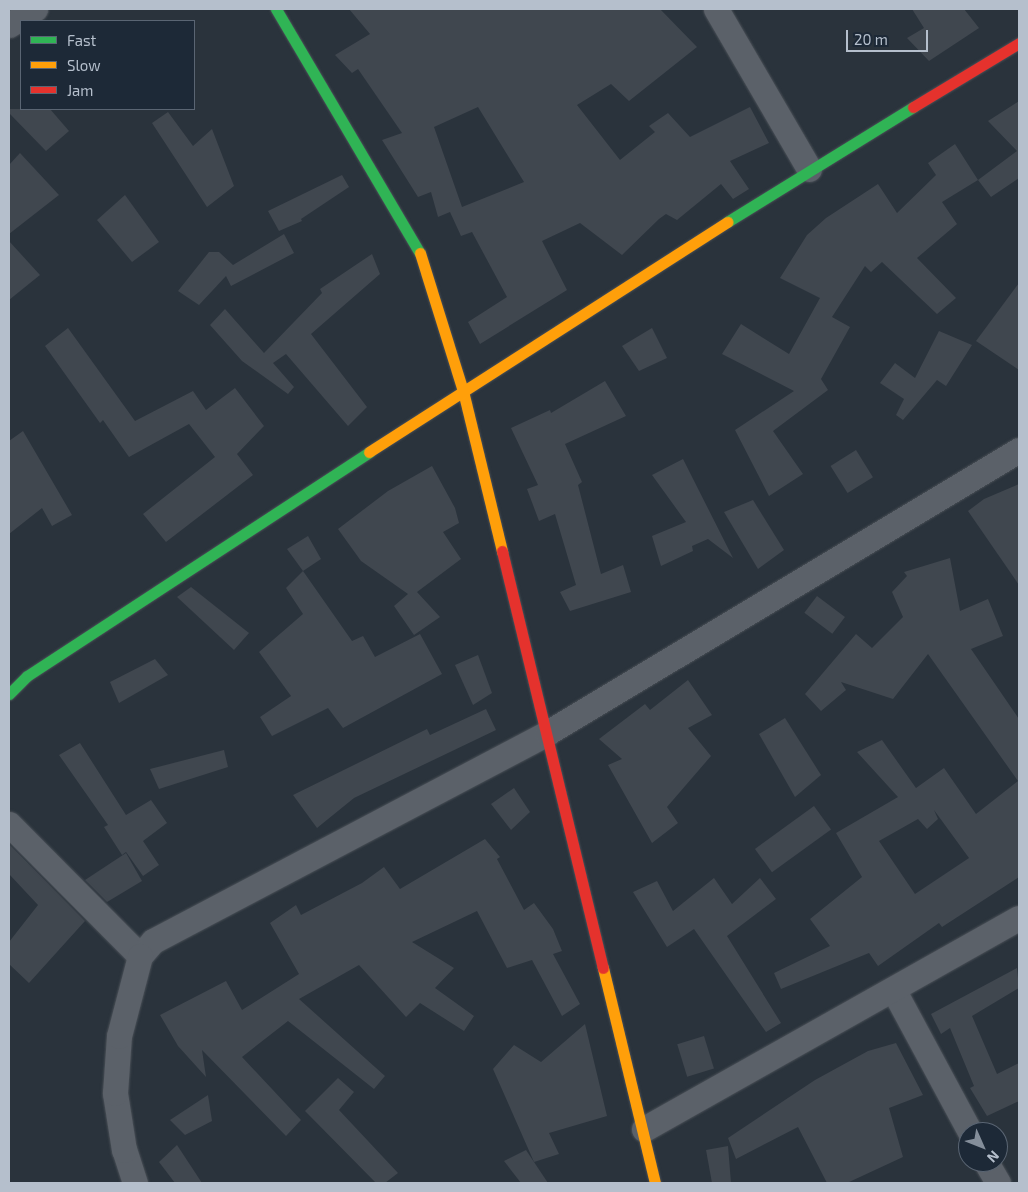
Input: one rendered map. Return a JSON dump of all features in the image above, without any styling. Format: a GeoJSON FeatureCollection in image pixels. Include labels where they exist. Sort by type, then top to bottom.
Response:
{"type":"FeatureCollection","features":[{"type":"Feature","properties":{"kind":"main road"},"geometry":{"type":"LineString","coordinates":[[276,9],[418,245],[463,391],[644,1129],[655,1183]]}},
{"type":"Feature","properties":{"kind":"main road"},"geometry":{"type":"LineString","coordinates":[[9,694],[27,676],[463,391],[809,169],[1019,43]]}},
{"type":"Feature","properties":{"kind":"street"},"geometry":{"type":"LineString","coordinates":[[9,25],[35,9]]}},
{"type":"Feature","properties":{"kind":"street"},"geometry":{"type":"LineString","coordinates":[[716,9],[809,169]]}},
{"type":"Feature","properties":{"kind":"street"},"geometry":{"type":"LineString","coordinates":[[135,1183],[124,1150],[115,1093],[119,1036],[140,956],[153,941],[547,733],[1019,450]]}},
{"type":"Feature","properties":{"kind":"street"},"geometry":{"type":"LineString","coordinates":[[9,824],[140,956]]}},
{"type":"Feature","properties":{"kind":"street"},"geometry":{"type":"LineString","coordinates":[[644,1129],[1019,918]]}},
{"type":"Feature","properties":{"kind":"street"},"geometry":{"type":"LineString","coordinates":[[893,989],[965,1122]]}},
{"type":"Feature","properties":{"kind":"street"},"geometry":{"type":"LineString","coordinates":[[992,1172],[998,1183]]}},
{"type":"Feature","properties":{"kind":"building"},"geometry":{"type":"Polygon","coordinates":[[[349,9],[660,9],[697,47],[629,101],[611,84],[577,105],[620,160],[655,132],[649,126],[668,113],[690,137],[750,107],[769,143],[730,161],[749,189],[733,199],[721,184],[677,220],[666,214],[659,219],[622,255],[580,223],[542,241],[567,290],[480,344],[468,322],[507,297],[472,232],[461,236],[450,212],[438,217],[431,192],[418,197],[382,140],[402,133],[358,69],[352,73],[335,55],[370,34],[349,9]],[[478,107],[434,127],[462,207],[524,182],[478,107]]]}},
{"type":"Feature","properties":{"kind":"building"},"geometry":{"type":"Polygon","coordinates":[[[912,9],[964,9],[979,28],[929,61],[907,38],[924,28],[912,9]]]}},
{"type":"Feature","properties":{"kind":"building"},"geometry":{"type":"Polygon","coordinates":[[[1019,101],[1019,178],[991,197],[978,180],[1017,151],[988,121],[1019,101]]]}},
{"type":"Feature","properties":{"kind":"building"},"geometry":{"type":"Polygon","coordinates":[[[9,109],[51,110],[69,131],[46,151],[9,113],[9,109]]]}},
{"type":"Feature","properties":{"kind":"building"},"geometry":{"type":"Polygon","coordinates":[[[168,112],[193,146],[212,129],[234,186],[207,207],[152,123],[168,112]]]}},
{"type":"Feature","properties":{"kind":"building"},"geometry":{"type":"Polygon","coordinates":[[[955,144],[978,180],[942,202],[957,224],[917,258],[956,298],[937,314],[882,262],[871,272],[865,266],[832,317],[850,327],[821,379],[828,390],[773,431],[803,474],[769,496],[735,430],[794,391],[722,354],[741,324],[789,354],[820,298],[780,278],[807,235],[826,218],[878,184],[897,213],[936,175],[928,163],[955,144]]]}},
{"type":"Feature","properties":{"kind":"building"},"geometry":{"type":"Polygon","coordinates":[[[20,153],[59,195],[9,234],[9,165],[20,153]]]}},
{"type":"Feature","properties":{"kind":"building"},"geometry":{"type":"Polygon","coordinates":[[[342,175],[349,187],[301,219],[302,221],[279,231],[268,211],[342,175]]]}},
{"type":"Feature","properties":{"kind":"building"},"geometry":{"type":"Polygon","coordinates":[[[125,195],[159,242],[132,262],[97,220],[125,195]]]}},
{"type":"Feature","properties":{"kind":"building"},"geometry":{"type":"Polygon","coordinates":[[[284,234],[294,253],[231,286],[226,276],[199,305],[178,291],[209,252],[219,252],[233,265],[284,234]]]}},
{"type":"Feature","properties":{"kind":"building"},"geometry":{"type":"Polygon","coordinates":[[[9,241],[40,275],[9,300],[9,241]]]}},
{"type":"Feature","properties":{"kind":"building"},"geometry":{"type":"Polygon","coordinates":[[[372,254],[380,274],[311,334],[367,407],[348,426],[286,354],[273,363],[294,387],[288,394],[242,361],[210,325],[225,309],[264,353],[322,293],[320,289],[372,254]]]}},
{"type":"Feature","properties":{"kind":"building"},"geometry":{"type":"Polygon","coordinates":[[[1019,283],[1019,370],[976,341],[1019,283]]]}},
{"type":"Feature","properties":{"kind":"building"},"geometry":{"type":"Polygon","coordinates":[[[68,328],[135,421],[193,391],[206,410],[235,388],[264,426],[237,454],[253,475],[166,542],[143,514],[215,457],[189,424],[129,457],[103,420],[100,423],[45,346],[68,328]]]}},
{"type":"Feature","properties":{"kind":"building"},"geometry":{"type":"Polygon","coordinates":[[[652,328],[667,358],[639,371],[622,346],[652,328]]]}},
{"type":"Feature","properties":{"kind":"building"},"geometry":{"type":"Polygon","coordinates":[[[939,331],[972,345],[946,386],[937,380],[903,420],[896,415],[904,399],[880,383],[895,363],[915,378],[939,331]]]}},
{"type":"Feature","properties":{"kind":"building"},"geometry":{"type":"Polygon","coordinates":[[[605,381],[626,416],[565,444],[582,482],[578,485],[601,574],[623,565],[631,592],[570,611],[560,592],[576,585],[555,514],[539,521],[527,489],[538,485],[511,428],[550,410],[551,413],[605,381]]]}},
{"type":"Feature","properties":{"kind":"building"},"geometry":{"type":"Polygon","coordinates":[[[23,431],[72,515],[52,526],[42,508],[9,534],[9,441],[23,431]]]}},
{"type":"Feature","properties":{"kind":"building"},"geometry":{"type":"Polygon","coordinates":[[[856,450],[873,477],[848,493],[831,466],[856,450]]]}},
{"type":"Feature","properties":{"kind":"building"},"geometry":{"type":"Polygon","coordinates":[[[683,459],[733,558],[708,539],[692,546],[693,551],[661,566],[652,536],[686,522],[652,475],[683,459]]]}},
{"type":"Feature","properties":{"kind":"building"},"geometry":{"type":"Polygon","coordinates":[[[432,466],[455,508],[459,523],[443,532],[461,559],[417,592],[440,617],[414,635],[394,606],[408,594],[361,561],[338,529],[388,491],[432,466]]]}},
{"type":"Feature","properties":{"kind":"building"},"geometry":{"type":"Polygon","coordinates":[[[1019,484],[1019,585],[968,511],[984,499],[1019,484]]]}},
{"type":"Feature","properties":{"kind":"building"},"geometry":{"type":"Polygon","coordinates":[[[753,500],[784,550],[758,569],[724,512],[753,500]]]}},
{"type":"Feature","properties":{"kind":"building"},"geometry":{"type":"Polygon","coordinates":[[[308,536],[321,559],[303,571],[287,549],[308,536]]]}},
{"type":"Feature","properties":{"kind":"building"},"geometry":{"type":"Polygon","coordinates":[[[950,558],[960,611],[988,599],[1003,636],[971,649],[1019,719],[1019,877],[942,927],[939,923],[878,966],[869,953],[781,989],[774,973],[830,946],[810,919],[862,877],[836,833],[898,797],[857,752],[882,740],[916,788],[944,768],[976,814],[1018,781],[928,654],[893,699],[841,682],[846,690],[821,711],[805,694],[856,634],[872,648],[903,617],[892,592],[907,576],[904,572],[950,558]],[[934,810],[938,819],[927,829],[918,819],[879,841],[915,894],[969,858],[934,810]]]}},
{"type":"Feature","properties":{"kind":"building"},"geometry":{"type":"Polygon","coordinates":[[[303,571],[352,641],[363,636],[375,657],[420,634],[442,674],[343,728],[328,708],[272,736],[260,717],[291,696],[259,652],[303,614],[286,588],[303,571]]]}},
{"type":"Feature","properties":{"kind":"building"},"geometry":{"type":"Polygon","coordinates":[[[191,587],[249,633],[234,650],[177,597],[191,587]]]}},
{"type":"Feature","properties":{"kind":"building"},"geometry":{"type":"Polygon","coordinates":[[[817,596],[845,617],[832,634],[804,613],[817,596]]]}},
{"type":"Feature","properties":{"kind":"building"},"geometry":{"type":"Polygon","coordinates":[[[478,655],[492,693],[473,705],[455,665],[478,655]]]}},
{"type":"Feature","properties":{"kind":"building"},"geometry":{"type":"Polygon","coordinates":[[[155,659],[168,675],[119,703],[110,682],[155,659]]]}},
{"type":"Feature","properties":{"kind":"building"},"geometry":{"type":"Polygon","coordinates":[[[688,680],[712,715],[688,728],[711,756],[667,807],[678,823],[652,843],[608,765],[622,759],[599,739],[645,704],[650,710],[688,680]]]}},
{"type":"Feature","properties":{"kind":"building"},"geometry":{"type":"Polygon","coordinates":[[[486,709],[496,730],[354,798],[317,828],[293,795],[427,729],[430,735],[486,709]]]}},
{"type":"Feature","properties":{"kind":"building"},"geometry":{"type":"Polygon","coordinates":[[[785,718],[821,775],[795,797],[759,734],[785,718]]]}},
{"type":"Feature","properties":{"kind":"building"},"geometry":{"type":"Polygon","coordinates":[[[80,743],[126,815],[151,800],[167,823],[143,841],[159,865],[143,876],[126,852],[122,855],[104,827],[108,825],[59,755],[80,743]]]}},
{"type":"Feature","properties":{"kind":"building"},"geometry":{"type":"Polygon","coordinates":[[[224,750],[228,767],[159,789],[150,769],[224,750]]]}},
{"type":"Feature","properties":{"kind":"building"},"geometry":{"type":"Polygon","coordinates":[[[514,788],[530,812],[511,830],[491,804],[514,788]]]}},
{"type":"Feature","properties":{"kind":"building"},"geometry":{"type":"Polygon","coordinates":[[[814,806],[831,829],[772,872],[755,849],[814,806]]]}},
{"type":"Feature","properties":{"kind":"building"},"geometry":{"type":"Polygon","coordinates":[[[485,839],[500,857],[497,859],[524,910],[534,903],[553,929],[562,951],[553,954],[580,1004],[562,1016],[532,960],[507,968],[477,911],[412,942],[454,968],[435,988],[474,1016],[464,1031],[420,1003],[406,1017],[359,965],[299,999],[385,1076],[374,1089],[288,1021],[242,1057],[301,1120],[286,1136],[202,1050],[206,1077],[178,1046],[160,1015],[226,981],[242,1010],[299,974],[270,923],[296,905],[301,915],[362,883],[384,867],[400,889],[485,839]]]}},
{"type":"Feature","properties":{"kind":"building"},"geometry":{"type":"Polygon","coordinates":[[[9,844],[85,921],[29,983],[9,964],[9,942],[38,905],[9,874],[9,844]]]}},
{"type":"Feature","properties":{"kind":"building"},"geometry":{"type":"Polygon","coordinates":[[[126,853],[142,881],[107,902],[85,880],[126,853]]]}},
{"type":"Feature","properties":{"kind":"building"},"geometry":{"type":"Polygon","coordinates":[[[714,878],[732,904],[760,878],[776,899],[727,936],[781,1023],[766,1032],[694,929],[667,947],[633,892],[657,881],[673,911],[714,878]]]}},
{"type":"Feature","properties":{"kind":"building"},"geometry":{"type":"Polygon","coordinates":[[[1017,968],[1019,988],[972,1016],[997,1074],[1019,1063],[1019,1101],[987,1116],[970,1088],[974,1086],[950,1028],[941,1034],[931,1014],[1017,968]]]}},
{"type":"Feature","properties":{"kind":"building"},"geometry":{"type":"Polygon","coordinates":[[[585,1024],[607,1116],[549,1133],[559,1154],[534,1162],[493,1069],[514,1045],[541,1062],[585,1024]]]}},
{"type":"Feature","properties":{"kind":"building"},"geometry":{"type":"Polygon","coordinates":[[[704,1036],[714,1069],[687,1077],[677,1044],[704,1036]]]}},
{"type":"Feature","properties":{"kind":"building"},"geometry":{"type":"Polygon","coordinates":[[[896,1043],[923,1095],[889,1108],[903,1157],[847,1183],[827,1183],[798,1127],[736,1159],[728,1138],[815,1080],[868,1051],[896,1043]]]}},
{"type":"Feature","properties":{"kind":"building"},"geometry":{"type":"Polygon","coordinates":[[[338,1078],[354,1092],[339,1110],[398,1173],[385,1183],[376,1183],[305,1111],[338,1078]]]}},
{"type":"Feature","properties":{"kind":"building"},"geometry":{"type":"Polygon","coordinates":[[[208,1095],[212,1121],[185,1135],[170,1120],[208,1095]]]}},
{"type":"Feature","properties":{"kind":"building"},"geometry":{"type":"Polygon","coordinates":[[[177,1145],[202,1183],[175,1183],[159,1162],[177,1145]]]}},
{"type":"Feature","properties":{"kind":"building"},"geometry":{"type":"Polygon","coordinates":[[[728,1146],[731,1183],[712,1183],[706,1150],[728,1146]]]}},
{"type":"Feature","properties":{"kind":"building"},"geometry":{"type":"Polygon","coordinates":[[[526,1150],[548,1183],[521,1183],[504,1161],[526,1150]]]}},
{"type":"Feature","properties":{"kind":"traffic: fast"},"geometry":{"type":"LineString","coordinates":[[276,9],[420,253]]}},
{"type":"Feature","properties":{"kind":"traffic: fast"},"geometry":{"type":"LineString","coordinates":[[727,222],[913,107]]}},
{"type":"Feature","properties":{"kind":"traffic: fast"},"geometry":{"type":"LineString","coordinates":[[9,694],[27,676],[369,452]]}},
{"type":"Feature","properties":{"kind":"traffic: slow"},"geometry":{"type":"LineString","coordinates":[[369,452],[727,222]]}},
{"type":"Feature","properties":{"kind":"traffic: slow"},"geometry":{"type":"LineString","coordinates":[[420,253],[463,391],[502,551]]}},
{"type":"Feature","properties":{"kind":"traffic: slow"},"geometry":{"type":"LineString","coordinates":[[603,968],[655,1183]]}},
{"type":"Feature","properties":{"kind":"traffic: jam"},"geometry":{"type":"LineString","coordinates":[[913,107],[1019,43]]}},
{"type":"Feature","properties":{"kind":"traffic: jam"},"geometry":{"type":"LineString","coordinates":[[502,551],[603,968]]}}]}
